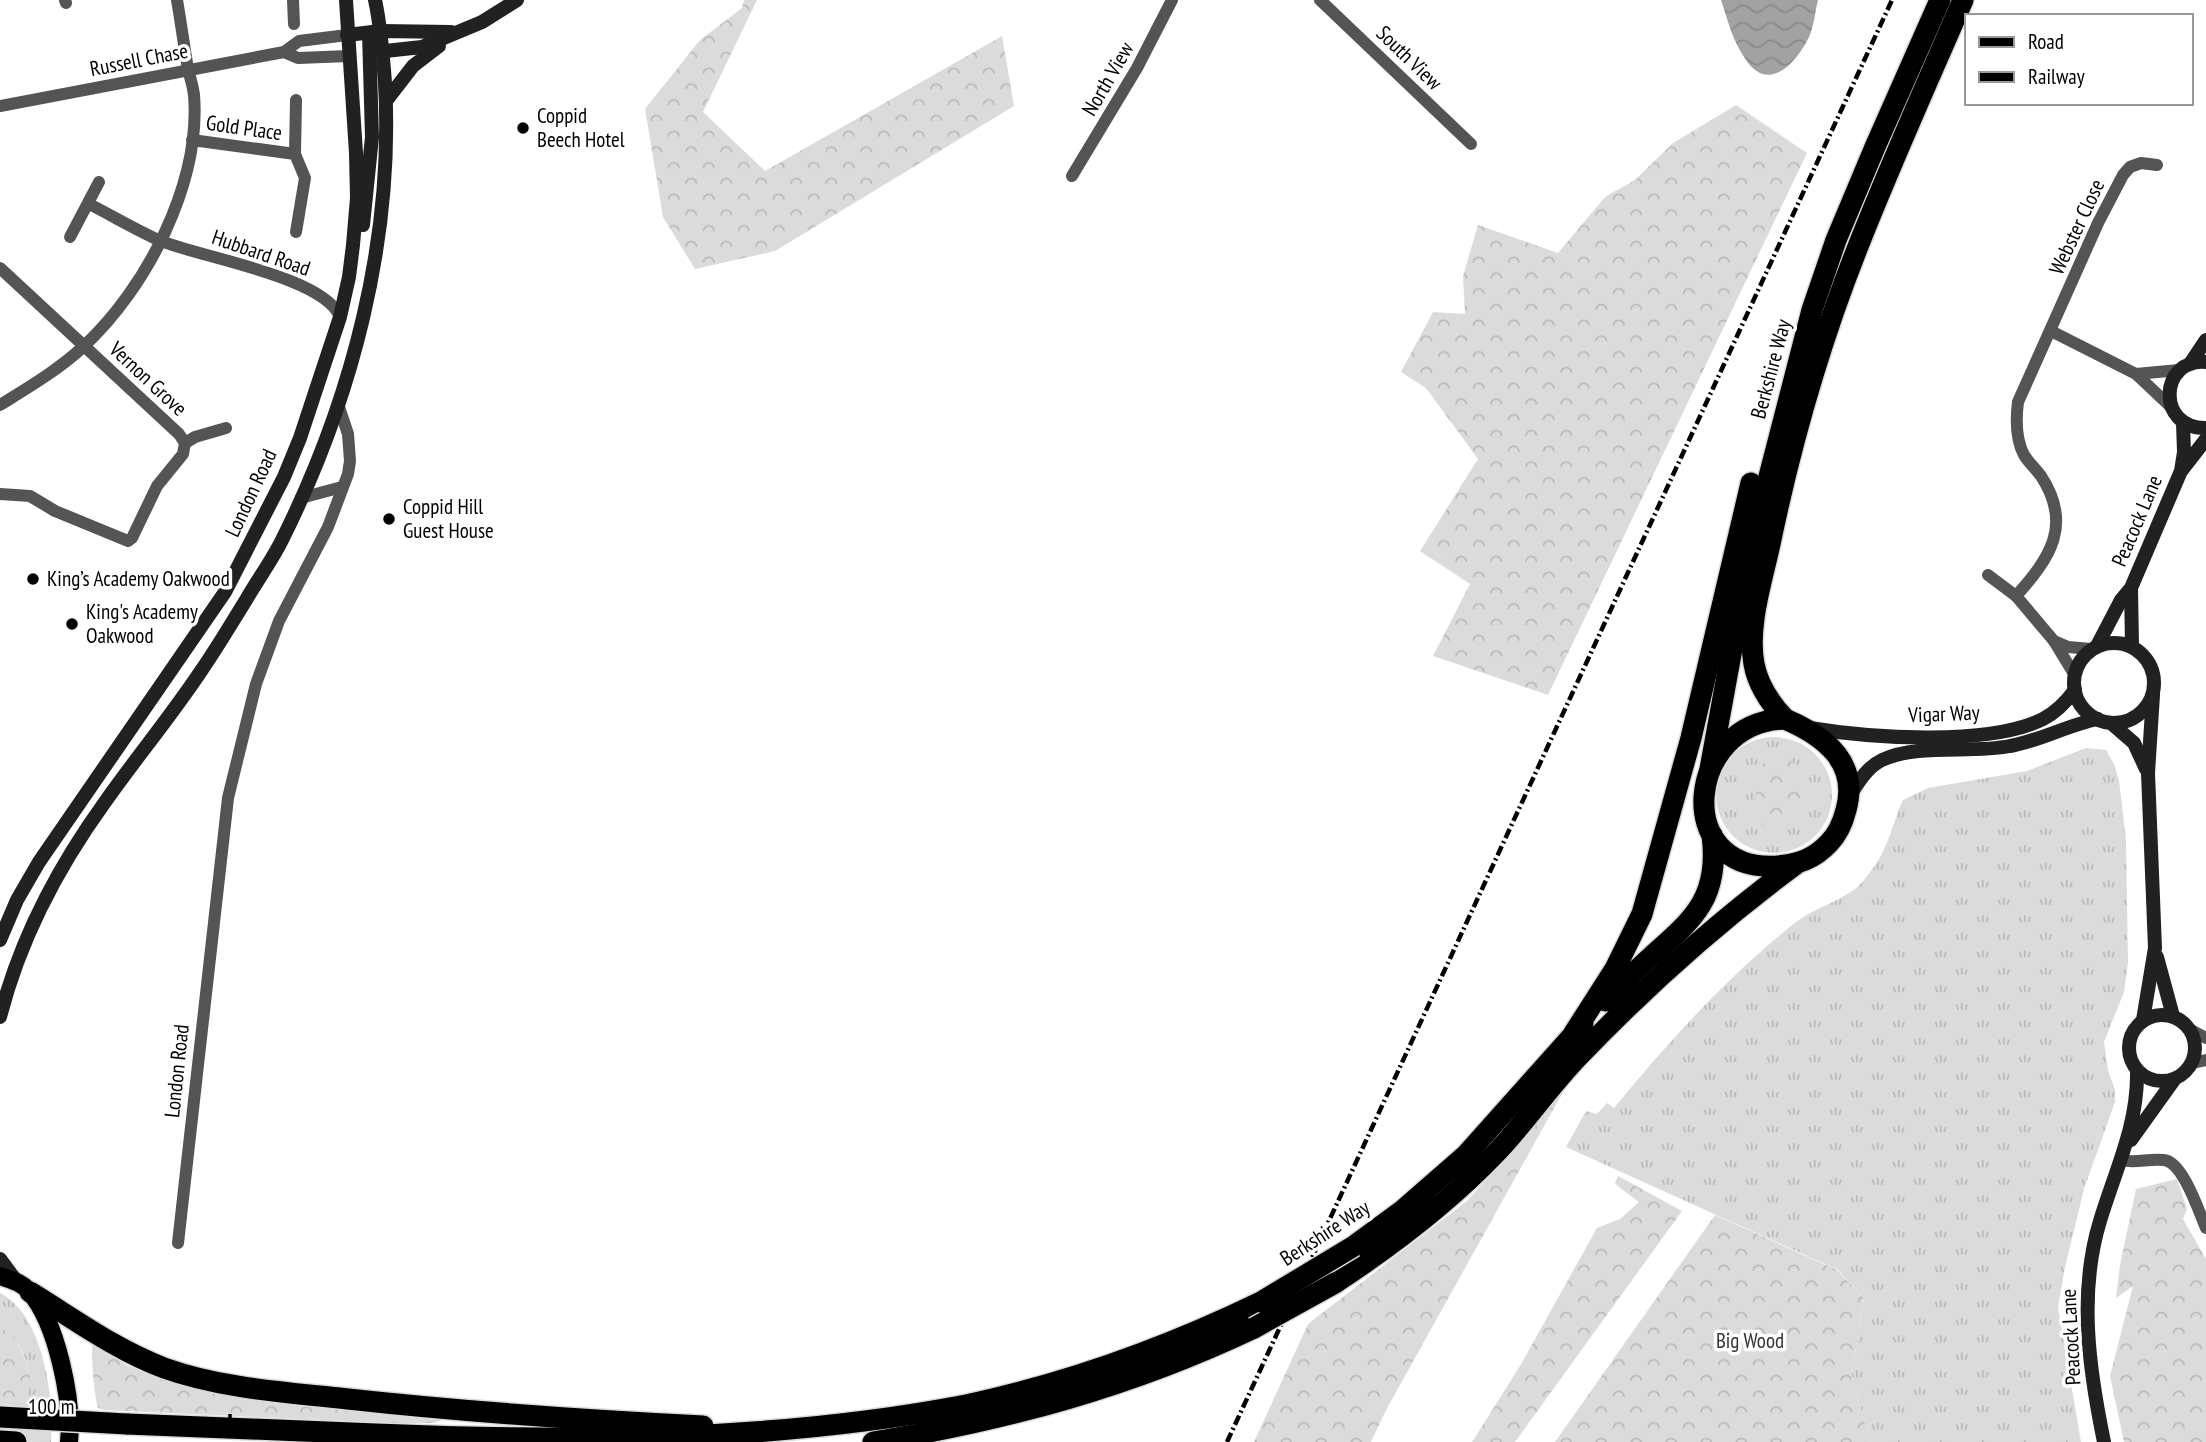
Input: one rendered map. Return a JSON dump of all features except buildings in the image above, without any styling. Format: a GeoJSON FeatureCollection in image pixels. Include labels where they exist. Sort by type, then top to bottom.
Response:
{"type":"FeatureCollection","features":[{"type":"Feature","properties":{"kind":"highway","name":"Berkshire Way"},"geometry":{"type":"LineString","coordinates":[[1710,768],[1750,550],[1812,310],[1836,240],[1940,0]]}},
{"type":"Feature","properties":{"kind":"highway","name":"Berkshire Way"},"geometry":{"type":"LineString","coordinates":[[1794,723],[1764,691],[1756,673],[1753,656],[1756,616],[1790,453],[1817,362],[1856,251],[1963,0]]}},
{"type":"Feature","properties":{"kind":"highway"},"geometry":{"type":"LineString","coordinates":[[1574,1033],[1615,970],[1642,914],[1678,788],[1752,477],[1785,373],[1812,310]]}},
{"type":"Feature","properties":{"kind":"highway"},"geometry":{"type":"LineString","coordinates":[[873,1442],[981,1423],[1071,1399],[1160,1369],[1254,1328],[1335,1283],[1395,1241],[1454,1194],[1497,1152],[1575,1060],[1614,1020],[1744,903],[1797,864],[1818,854],[1834,838],[1844,818],[1850,795],[1848,775],[1840,759],[1826,744],[1794,723],[1760,721],[1743,730],[1727,745],[1710,768],[1704,807],[1712,835],[1726,852],[1748,863],[1766,866],[1797,864]]}},
{"type":"Feature","properties":{"kind":"highway","name":"Berkshire Way"},"geometry":{"type":"LineString","coordinates":[[796,1431],[932,1412],[1042,1386],[1146,1353],[1261,1302],[1354,1246],[1403,1210],[1466,1155],[1574,1033],[1634,972],[1684,927],[1700,908],[1712,875],[1712,835]]}},
{"type":"Feature","properties":{"kind":"highway"},"geometry":{"type":"LineString","coordinates":[[16,1283],[109,1342],[143,1359],[186,1375],[223,1384],[376,1402],[575,1419],[796,1431]]}},
{"type":"Feature","properties":{"kind":"highway"},"geometry":{"type":"LineString","coordinates":[[0,1417],[582,1441],[665,1440],[796,1431]]}},
{"type":"Feature","properties":{"kind":"highway"},"geometry":{"type":"LineString","coordinates":[[0,1441],[16,1442]]}},
{"type":"Feature","properties":{"kind":"main road"},"geometry":{"type":"LineString","coordinates":[[16,1283],[48,1326],[60,1361],[66,1394],[69,1442]]}},
{"type":"Feature","properties":{"kind":"street"},"geometry":{"type":"LineString","coordinates":[[0,405],[42,379],[83,346],[122,301],[161,240],[187,171],[191,140],[194,94],[177,0]]}},
{"type":"Feature","properties":{"kind":"street"},"geometry":{"type":"LineString","coordinates":[[293,0],[294,24]]}},
{"type":"Feature","properties":{"kind":"street","name":"London Road"},"geometry":{"type":"LineString","coordinates":[[0,940],[17,900],[39,862],[225,592],[284,477],[321,377],[340,317],[349,277],[357,198],[353,86],[346,0]]}},
{"type":"Feature","properties":{"kind":"street"},"geometry":{"type":"LineString","coordinates":[[0,1017],[10,981],[40,908],[63,865],[103,803],[201,671],[282,540],[321,452],[360,330],[379,229],[386,143],[386,102],[377,52],[375,0]]}},
{"type":"Feature","properties":{"kind":"street"},"geometry":{"type":"LineString","coordinates":[[349,56],[422,47],[482,22],[517,0]]}},
{"type":"Feature","properties":{"kind":"street","name":"North View"},"geometry":{"type":"LineString","coordinates":[[1072,176],[1137,68],[1172,0]]}},
{"type":"Feature","properties":{"kind":"street","name":"South View"},"geometry":{"type":"LineString","coordinates":[[1320,0],[1471,144]]}},
{"type":"Feature","properties":{"kind":"street"},"geometry":{"type":"LineString","coordinates":[[347,35],[460,31]]}},
{"type":"Feature","properties":{"kind":"street"},"geometry":{"type":"LineString","coordinates":[[386,102],[422,58],[460,31]]}},
{"type":"Feature","properties":{"kind":"street","name":"Russell Chase"},"geometry":{"type":"LineString","coordinates":[[0,106],[284,52],[299,41],[347,35]]}},
{"type":"Feature","properties":{"kind":"street","name":"Russell Chase"},"geometry":{"type":"LineString","coordinates":[[284,52],[298,58],[349,56]]}},
{"type":"Feature","properties":{"kind":"street"},"geometry":{"type":"LineString","coordinates":[[353,245],[363,227],[377,52]]}},
{"type":"Feature","properties":{"kind":"street"},"geometry":{"type":"LineString","coordinates":[[295,154],[296,100]]}},
{"type":"Feature","properties":{"kind":"street","name":"Gold Place"},"geometry":{"type":"LineString","coordinates":[[191,140],[295,154],[305,178],[296,232]]}},
{"type":"Feature","properties":{"kind":"street","name":"Webster Close"},"geometry":{"type":"LineString","coordinates":[[2016,596],[2031,580],[2047,555],[2058,528],[2054,501],[2041,476],[2024,454],[2017,432],[2018,402],[2098,223],[2123,175],[2130,167],[2141,163],[2157,165]]}},
{"type":"Feature","properties":{"kind":"street"},"geometry":{"type":"LineString","coordinates":[[71,237],[99,182]]}},
{"type":"Feature","properties":{"kind":"street","name":"Hubbard Road"},"geometry":{"type":"LineString","coordinates":[[89,204],[161,240],[305,287],[330,302],[340,317]]}},
{"type":"Feature","properties":{"kind":"street"},"geometry":{"type":"LineString","coordinates":[[0,268],[83,346]]}},
{"type":"Feature","properties":{"kind":"street"},"geometry":{"type":"LineString","coordinates":[[2051,331],[2136,374],[2172,408],[2183,423],[2199,429],[2206,428]]}},
{"type":"Feature","properties":{"kind":"street"},"geometry":{"type":"LineString","coordinates":[[2172,408],[2169,390],[2174,377],[2206,340]]}},
{"type":"Feature","properties":{"kind":"street","name":"Vernon Grove"},"geometry":{"type":"LineString","coordinates":[[83,346],[137,393],[185,443]]}},
{"type":"Feature","properties":{"kind":"street"},"geometry":{"type":"LineString","coordinates":[[2136,374],[2206,362]]}},
{"type":"Feature","properties":{"kind":"street","name":"London Road"},"geometry":{"type":"LineString","coordinates":[[178,1243],[228,798],[256,684],[279,621],[316,552],[336,505],[350,461],[348,434],[338,404]]}},
{"type":"Feature","properties":{"kind":"street","name":"Peacock Lane"},"geometry":{"type":"LineString","coordinates":[[2094,647],[2131,588],[2181,471],[2184,453],[2183,423]]}},
{"type":"Feature","properties":{"kind":"street","name":"Vernon Grove"},"geometry":{"type":"LineString","coordinates":[[0,494],[30,496],[55,511],[128,541],[132,538],[157,486],[183,454],[185,443],[195,437],[226,428]]}},
{"type":"Feature","properties":{"kind":"street","name":"Peacock Lane"},"geometry":{"type":"LineString","coordinates":[[2181,471],[2206,439]]}},
{"type":"Feature","properties":{"kind":"street"},"geometry":{"type":"LineString","coordinates":[[301,498],[342,488]]}},
{"type":"Feature","properties":{"kind":"street"},"geometry":{"type":"LineString","coordinates":[[321,493],[327,495],[336,505]]}},
{"type":"Feature","properties":{"kind":"street"},"geometry":{"type":"LineString","coordinates":[[1988,575],[2016,596],[2053,641],[2074,674]]}},
{"type":"Feature","properties":{"kind":"street","name":"Peacock Lane"},"geometry":{"type":"LineString","coordinates":[[2131,588],[2132,646]]}},
{"type":"Feature","properties":{"kind":"street"},"geometry":{"type":"LineString","coordinates":[[2053,641],[2068,647],[2094,647],[2113,642],[2132,646],[2151,666],[2155,678],[2148,773],[2155,948],[2143,1020],[2131,1035],[2128,1045],[2132,1064],[2137,1072],[2154,1081],[2174,1080],[2199,1062],[2189,1029]]}},
{"type":"Feature","properties":{"kind":"street"},"geometry":{"type":"LineString","coordinates":[[2094,647],[2081,659],[2074,674],[2075,690],[2081,704],[2134,743],[2148,773]]}},
{"type":"Feature","properties":{"kind":"street","name":"Vigar Way"},"geometry":{"type":"LineString","coordinates":[[1794,723],[1894,737],[1999,732],[2042,719],[2062,706],[2075,690]]}},
{"type":"Feature","properties":{"kind":"street"},"geometry":{"type":"LineString","coordinates":[[2105,721],[2121,723],[2135,718],[2154,695]]}},
{"type":"Feature","properties":{"kind":"street","name":"Vigar Way"},"geometry":{"type":"LineString","coordinates":[[1850,795],[1872,767],[1881,760],[1894,756],[2011,746],[2105,721]]}},
{"type":"Feature","properties":{"kind":"street"},"geometry":{"type":"LineString","coordinates":[[2155,948],[2173,1016]]}},
{"type":"Feature","properties":{"kind":"street"},"geometry":{"type":"LineString","coordinates":[[2143,1020],[2163,1015],[2173,1016],[2206,1038]]}},
{"type":"Feature","properties":{"kind":"street","name":"Peacock Lane"},"geometry":{"type":"LineString","coordinates":[[2104,1442],[2088,1340],[2089,1274],[2099,1223],[2123,1155],[2138,1096],[2137,1072]]}},
{"type":"Feature","properties":{"kind":"street","name":"Peacock Lane"},"geometry":{"type":"LineString","coordinates":[[2123,1155],[2174,1080]]}},
{"type":"Feature","properties":{"kind":"street"},"geometry":{"type":"LineString","coordinates":[[2123,1155],[2129,1162],[2171,1162],[2186,1181],[2206,1228]]}},
{"type":"Feature","properties":{"kind":"street"},"geometry":{"type":"LineString","coordinates":[[0,1259],[16,1283]]}},
{"type":"Feature","properties":{"kind":"green space"},"geometry":{"type":"Polygon","coordinates":[[[744,0],[757,0],[703,112],[765,171],[1002,36],[1014,106],[775,251],[695,269],[663,217],[645,109],[700,40],[742,8],[744,0]]]}},
{"type":"Feature","properties":{"kind":"green space"},"geometry":{"type":"Polygon","coordinates":[[[1736,105],[1807,153],[1548,695],[1433,656],[1470,584],[1420,551],[1478,459],[1426,388],[1401,372],[1433,312],[1465,314],[1463,276],[1478,225],[1558,253],[1605,197],[1635,180],[1673,143],[1736,105]]]}},
{"type":"Feature","properties":{"kind":"green space"},"geometry":{"type":"Polygon","coordinates":[[[1774,737],[1796,742],[1815,754],[1827,773],[1832,795],[1827,817],[1815,836],[1796,848],[1774,853],[1752,848],[1733,836],[1721,817],[1716,795],[1721,773],[1733,754],[1752,742],[1774,737]]]}},
{"type":"Feature","properties":{"kind":"green space"},"geometry":{"type":"Polygon","coordinates":[[[2086,748],[2106,750],[2119,780],[2126,840],[2128,962],[2124,992],[2104,1042],[2108,1070],[2115,1090],[2115,1102],[2084,1189],[2058,1307],[2081,1442],[1871,1442],[1851,1379],[1864,1298],[1838,1270],[1566,1147],[1586,1111],[1597,1114],[1607,1103],[1614,1108],[1678,1034],[1747,964],[1796,922],[1859,885],[1881,855],[1903,800],[1928,788],[2027,771],[2086,748]]]}},
{"type":"Feature","properties":{"kind":"green space"},"geometry":{"type":"Polygon","coordinates":[[[1774,757],[1788,760],[1797,766],[1802,773],[1805,791],[1800,809],[1791,824],[1771,834],[1758,821],[1755,803],[1758,767],[1774,757]]]}},
{"type":"Feature","properties":{"kind":"green space"},"geometry":{"type":"Polygon","coordinates":[[[1563,1092],[1386,1410],[1371,1442],[1254,1442],[1308,1324],[1467,1201],[1563,1092]]]}},
{"type":"Feature","properties":{"kind":"green space"},"geometry":{"type":"Polygon","coordinates":[[[1618,1176],[1682,1211],[1515,1442],[1472,1442],[1520,1366],[1597,1228],[1620,1219],[1639,1202],[1615,1184],[1618,1176]]]}},
{"type":"Feature","properties":{"kind":"green space"},"geometry":{"type":"Polygon","coordinates":[[[2177,1179],[2187,1209],[2183,1219],[2206,1259],[2206,1442],[2124,1442],[2110,1376],[2133,1286],[2116,1298],[2120,1265],[2136,1189],[2177,1179]]]}},
{"type":"Feature","properties":{"kind":"green space","name":"Big Wood"},"geometry":{"type":"Polygon","coordinates":[[[1715,1215],[1837,1270],[1864,1298],[1851,1379],[1871,1442],[1555,1442],[1715,1215]]]}},
{"type":"Feature","properties":{"kind":"green space"},"geometry":{"type":"Polygon","coordinates":[[[0,1293],[15,1304],[27,1319],[36,1338],[48,1381],[51,1442],[0,1442],[0,1404],[10,1406],[29,1372],[16,1341],[0,1331],[0,1293]]]}},
{"type":"Feature","properties":{"kind":"green space"},"geometry":{"type":"Polygon","coordinates":[[[6,1330],[21,1350],[30,1377],[25,1399],[15,1404],[0,1404],[0,1331],[6,1330]]]}},
{"type":"Feature","properties":{"kind":"green space"},"geometry":{"type":"Polygon","coordinates":[[[93,1345],[128,1366],[192,1388],[438,1417],[442,1420],[434,1423],[389,1423],[104,1410],[98,1408],[94,1386],[93,1345]]]}},
{"type":"Feature","properties":{"kind":"water"},"geometry":{"type":"Polygon","coordinates":[[[1721,0],[1818,0],[1811,33],[1804,47],[1782,71],[1764,74],[1755,70],[1741,53],[1721,0]]]}},
{"type":"Feature","properties":{"kind":"railway"},"geometry":{"type":"LineString","coordinates":[[1227,1442],[1892,0]]}},
{"type":"Feature","properties":{"kind":"place","name":"Coppid Beech Hotel"},"geometry":{"type":"Point","coordinates":[523,128]}},
{"type":"Feature","properties":{"kind":"place","name":"Coppid Hill Guest House"},"geometry":{"type":"Point","coordinates":[389,519]}},
{"type":"Feature","properties":{"kind":"place","name":"King’s Academy Oakwood"},"geometry":{"type":"Point","coordinates":[33,579]}},
{"type":"Feature","properties":{"kind":"place","name":"King's Academy Oakwood"},"geometry":{"type":"Point","coordinates":[72,624]}}]}
